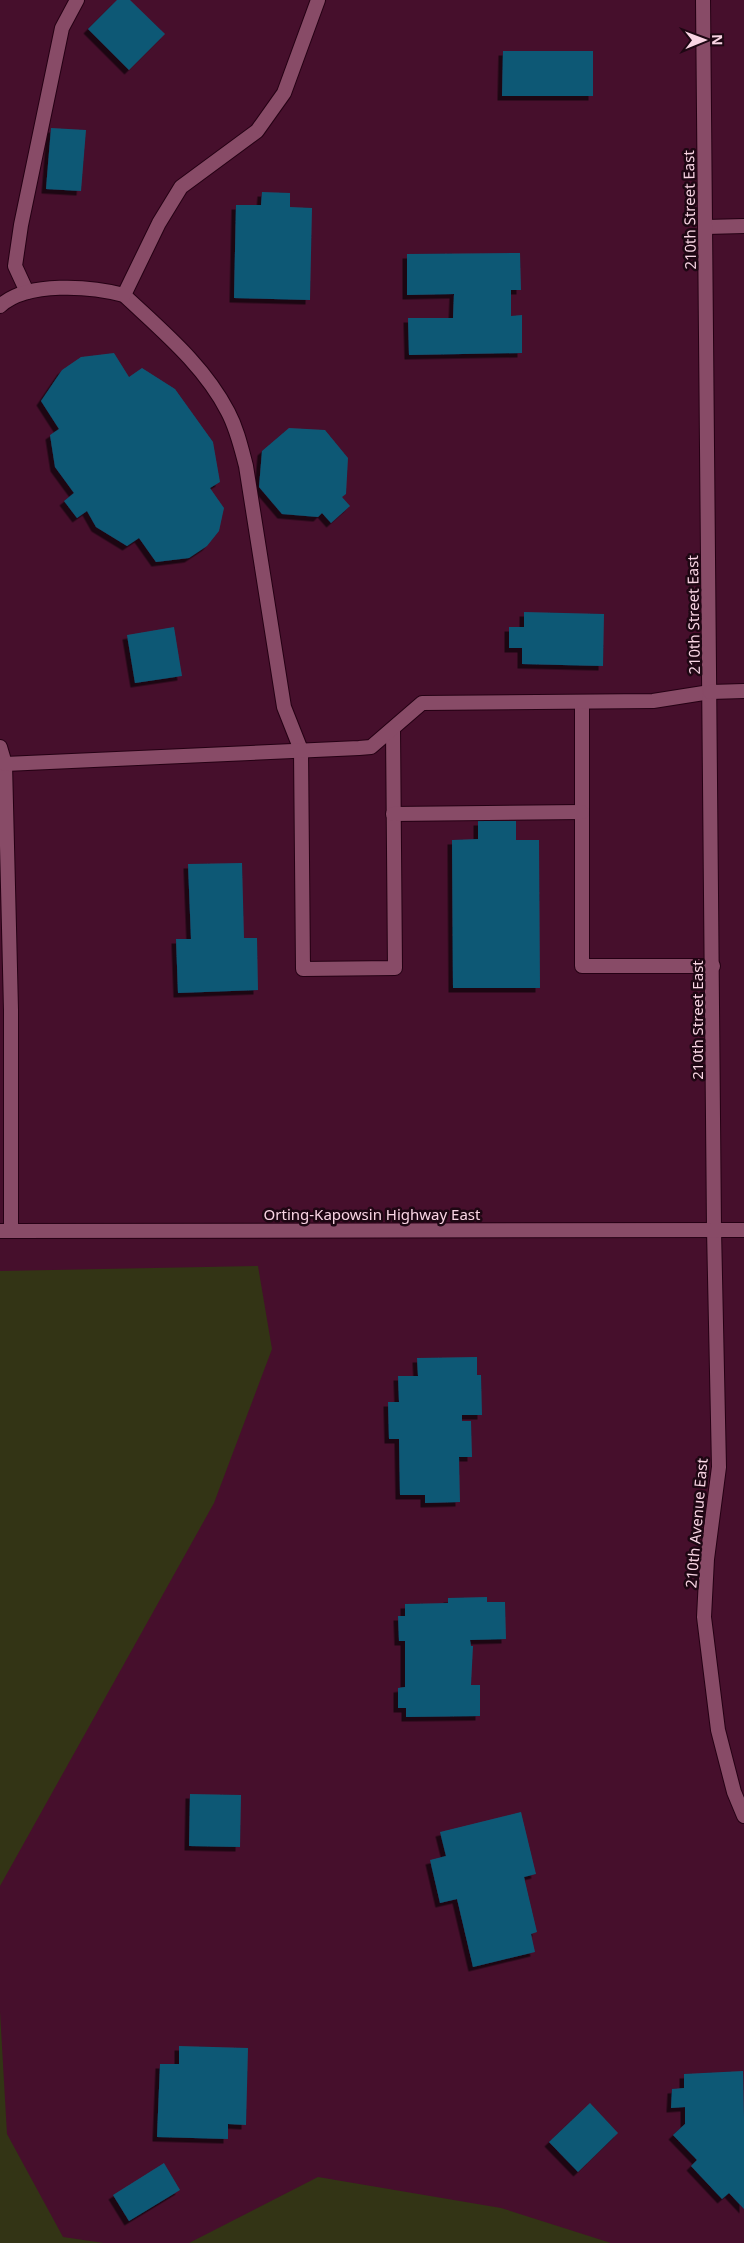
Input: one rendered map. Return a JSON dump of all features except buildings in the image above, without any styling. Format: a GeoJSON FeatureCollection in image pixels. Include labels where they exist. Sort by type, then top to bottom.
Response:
{"type":"FeatureCollection","features":[{"type":"Feature","properties":{"kind":"street"},"geometry":{"type":"LineString","coordinates":[[27,292],[15,266],[21,225],[62,28],[77,0]]}},
{"type":"Feature","properties":{"kind":"street"},"geometry":{"type":"LineString","coordinates":[[124,295],[159,223],[181,187],[257,131],[284,93],[318,0]]}},
{"type":"Feature","properties":{"kind":"street","name":"210th Street East"},"geometry":{"type":"LineString","coordinates":[[703,0],[714,1229]]}},
{"type":"Feature","properties":{"kind":"street"},"geometry":{"type":"LineString","coordinates":[[706,227],[744,226]]}},
{"type":"Feature","properties":{"kind":"street"},"geometry":{"type":"LineString","coordinates":[[0,306],[27,292],[66,287],[103,289],[124,295],[185,353],[208,380],[228,411],[238,436],[246,466],[284,707],[301,750],[303,969],[395,968],[392,729]]}},
{"type":"Feature","properties":{"kind":"street"},"geometry":{"type":"LineString","coordinates":[[5,764],[371,747],[422,703],[654,701],[710,692],[744,691]]}},
{"type":"Feature","properties":{"kind":"street"},"geometry":{"type":"LineString","coordinates":[[582,702],[582,966],[712,966]]}},
{"type":"Feature","properties":{"kind":"street"},"geometry":{"type":"LineString","coordinates":[[0,747],[5,764],[4,849],[11,1010],[5,1231]]}},
{"type":"Feature","properties":{"kind":"street"},"geometry":{"type":"LineString","coordinates":[[394,814],[582,812]]}},
{"type":"Feature","properties":{"kind":"street","name":"210th Avenue East"},"geometry":{"type":"LineString","coordinates":[[714,1229],[719,1467],[708,1559],[704,1617],[718,1730],[734,1792],[744,1816]]}},
{"type":"Feature","properties":{"kind":"street","name":"Orting-Kapowsin Highway East"},"geometry":{"type":"LineString","coordinates":[[5,1231],[744,1230]]}},
{"type":"Feature","properties":{"kind":"shaded area"},"geometry":{"type":"Polygon","coordinates":[[[258,1266],[272,1349],[214,1503],[0,1886],[0,1271],[258,1266]]]}},
{"type":"Feature","properties":{"kind":"shaded area"},"geometry":{"type":"Polygon","coordinates":[[[0,2011],[7,2134],[63,2237],[104,2243],[0,2243],[0,2011]]]}},
{"type":"Feature","properties":{"kind":"shaded area"},"geometry":{"type":"Polygon","coordinates":[[[318,2177],[501,2208],[611,2243],[189,2243],[318,2177]]]}}]}
